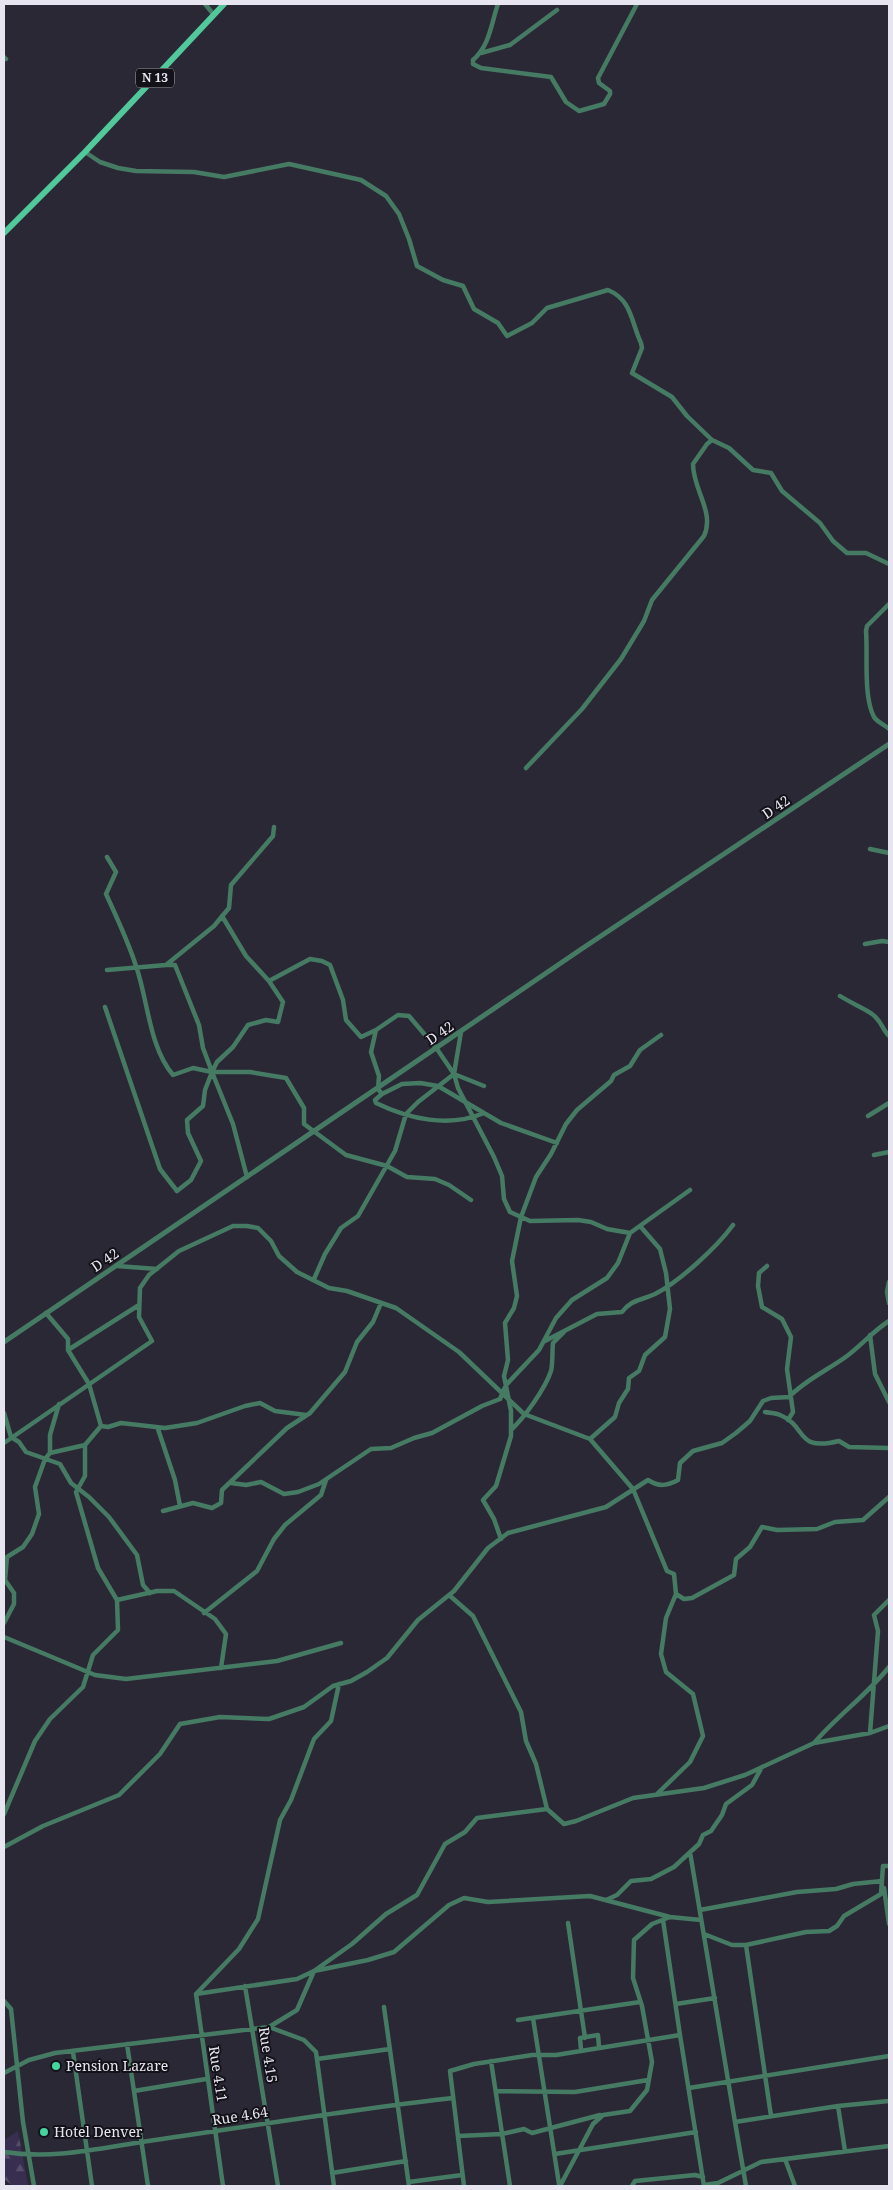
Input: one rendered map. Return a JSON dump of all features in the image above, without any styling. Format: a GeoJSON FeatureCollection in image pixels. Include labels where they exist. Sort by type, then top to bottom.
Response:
{"type":"FeatureCollection","features":[{"type":"Feature","properties":{"kind":"main road","name":"N 13"},"geometry":{"type":"LineString","coordinates":[[4,233],[85,152],[224,4]]}},
{"type":"Feature","properties":{"kind":"street"},"geometry":{"type":"LineString","coordinates":[[204,4],[214,15]]}},
{"type":"Feature","properties":{"kind":"street"},"geometry":{"type":"LineString","coordinates":[[498,4],[490,36],[481,53],[473,60],[473,64],[481,68],[551,77],[566,102],[579,111],[604,104],[610,94],[610,90],[600,83],[598,78],[637,4]]}},
{"type":"Feature","properties":{"kind":"street"},"geometry":{"type":"LineString","coordinates":[[481,53],[510,45],[557,10]]}},
{"type":"Feature","properties":{"kind":"street"},"geometry":{"type":"LineString","coordinates":[[85,152],[100,162],[136,171],[194,172],[224,177],[289,164],[361,180],[386,196],[399,214],[410,239],[417,266],[443,280],[463,286],[474,309],[498,323],[507,336],[532,323],[547,308],[608,290],[616,294],[632,313],[641,343],[642,348],[632,373],[672,397],[687,416],[712,440],[718,441],[729,448],[754,470],[770,472],[782,491],[820,523],[833,541],[848,553],[866,553],[889,564]]}},
{"type":"Feature","properties":{"kind":"street"},"geometry":{"type":"LineString","coordinates":[[526,768],[582,709],[621,659],[644,621],[652,600],[704,536],[708,526],[708,516],[700,496],[693,464],[712,440]]}},
{"type":"Feature","properties":{"kind":"street"},"geometry":{"type":"LineString","coordinates":[[889,604],[867,626],[866,631],[868,692],[871,707],[874,717],[889,729]]}},
{"type":"Feature","properties":{"kind":"street","name":"D 42"},"geometry":{"type":"LineString","coordinates":[[4,1342],[580,950],[889,744]]}},
{"type":"Feature","properties":{"kind":"street"},"geometry":{"type":"LineString","coordinates":[[166,965],[214,926],[229,908],[231,885],[273,836],[274,827]]}},
{"type":"Feature","properties":{"kind":"street"},"geometry":{"type":"LineString","coordinates":[[870,849],[889,853]]}},
{"type":"Feature","properties":{"kind":"street"},"geometry":{"type":"LineString","coordinates":[[106,857],[116,872],[106,894],[137,967],[149,1019],[166,1066],[173,1075],[193,1068],[212,1072],[250,1072],[286,1078],[304,1108],[304,1124],[346,1155],[387,1166],[407,1177],[435,1179],[450,1185],[471,1200]]}},
{"type":"Feature","properties":{"kind":"street"},"geometry":{"type":"LineString","coordinates":[[105,1007],[160,1169],[176,1190],[191,1180],[200,1161],[188,1133],[188,1120],[203,1106],[205,1090],[217,1062],[233,1047],[248,1025],[266,1020],[278,1022],[283,1002],[269,981],[246,956],[222,916]]}},
{"type":"Feature","properties":{"kind":"street"},"geometry":{"type":"LineString","coordinates":[[865,944],[882,941],[889,942]]}},
{"type":"Feature","properties":{"kind":"street"},"geometry":{"type":"LineString","coordinates":[[269,981],[310,959],[322,960],[330,965],[343,1000],[346,1020],[361,1037],[376,1030],[398,1014],[409,1016],[437,1049],[454,1074],[458,1088],[468,1103],[502,1176],[504,1199],[510,1212],[530,1221],[578,1220],[591,1222],[607,1230],[630,1233]]}},
{"type":"Feature","properties":{"kind":"street"},"geometry":{"type":"LineString","coordinates":[[107,970],[175,965],[199,1025],[204,1048],[233,1124],[248,1177]]}},
{"type":"Feature","properties":{"kind":"street"},"geometry":{"type":"LineString","coordinates":[[840,996],[863,1010],[870,1012],[882,1023],[883,1029],[889,1036]]}},
{"type":"Feature","properties":{"kind":"street"},"geometry":{"type":"LineString","coordinates":[[376,1030],[371,1052],[379,1076],[378,1088],[382,1094]]}},
{"type":"Feature","properties":{"kind":"street"},"geometry":{"type":"LineString","coordinates":[[314,1279],[325,1254],[341,1228],[358,1216],[387,1166],[395,1151],[406,1114],[454,1074],[461,1032]]}},
{"type":"Feature","properties":{"kind":"street"},"geometry":{"type":"LineString","coordinates":[[501,1539],[494,1519],[483,1500],[496,1486],[511,1430],[509,1402],[504,1376],[508,1360],[505,1323],[514,1308],[517,1296],[512,1261],[521,1218],[536,1177],[557,1143],[566,1124],[577,1110],[612,1081],[614,1075],[630,1066],[640,1050],[661,1035]]}},
{"type":"Feature","properties":{"kind":"street"},"geometry":{"type":"LineString","coordinates":[[454,1074],[484,1086]]}},
{"type":"Feature","properties":{"kind":"street"},"geometry":{"type":"LineString","coordinates":[[484,1113],[475,1117],[437,1121],[387,1109],[374,1102],[382,1094],[402,1084],[420,1083],[438,1086],[484,1113],[520,1131],[557,1143]]}},
{"type":"Feature","properties":{"kind":"street"},"geometry":{"type":"LineString","coordinates":[[868,1116],[889,1103]]}},
{"type":"Feature","properties":{"kind":"street"},"geometry":{"type":"LineString","coordinates":[[874,1155],[889,1152]]}},
{"type":"Feature","properties":{"kind":"street"},"geometry":{"type":"LineString","coordinates":[[231,1483],[261,1482],[284,1494],[298,1492],[326,1479],[371,1449],[391,1448],[432,1433],[482,1406],[500,1399],[506,1384],[544,1342],[556,1318],[572,1300],[607,1278],[618,1263],[630,1233],[690,1190]]}},
{"type":"Feature","properties":{"kind":"street"},"geometry":{"type":"LineString","coordinates":[[544,1342],[597,1314],[622,1312],[628,1303],[655,1294],[694,1267],[733,1225]]}},
{"type":"Feature","properties":{"kind":"street"},"geometry":{"type":"LineString","coordinates":[[4,1443],[152,1341],[138,1317],[140,1288],[149,1275],[179,1252],[233,1226],[258,1228],[270,1241],[279,1256],[297,1272],[329,1288],[396,1308],[459,1352],[509,1402],[524,1414],[590,1439],[633,1489],[667,1571],[674,1574],[676,1594],[666,1618],[661,1654],[666,1672],[693,1694],[703,1736],[690,1762],[657,1794]]}},
{"type":"Feature","properties":{"kind":"street"},"geometry":{"type":"LineString","coordinates":[[590,1439],[615,1417],[619,1403],[628,1389],[629,1378],[639,1371],[645,1355],[665,1337],[670,1309],[668,1285],[660,1249],[640,1226]]}},
{"type":"Feature","properties":{"kind":"street"},"geometry":{"type":"LineString","coordinates":[[117,1266],[157,1269]]}},
{"type":"Feature","properties":{"kind":"street"},"geometry":{"type":"LineString","coordinates":[[767,1266],[759,1273],[759,1300],[767,1312],[782,1319],[791,1337],[787,1370],[793,1412],[788,1420]]}},
{"type":"Feature","properties":{"kind":"street"},"geometry":{"type":"LineString","coordinates":[[889,1282],[887,1292],[889,1303]]}},
{"type":"Feature","properties":{"kind":"street"},"geometry":{"type":"LineString","coordinates":[[163,1511],[193,1503],[212,1508],[221,1503],[222,1490],[287,1428],[306,1415],[345,1372],[357,1342],[372,1322],[381,1303]]}},
{"type":"Feature","properties":{"kind":"street"},"geometry":{"type":"LineString","coordinates":[[68,1350],[138,1305]]}},
{"type":"Feature","properties":{"kind":"street"},"geometry":{"type":"LineString","coordinates":[[46,1313],[68,1339],[68,1350],[89,1384],[101,1426]]}},
{"type":"Feature","properties":{"kind":"street"},"geometry":{"type":"LineString","coordinates":[[4,1847],[43,1826],[119,1794],[160,1754],[180,1724],[220,1718],[269,1719],[304,1707],[340,1684],[367,1672],[387,1658],[418,1620],[449,1595],[488,1548],[508,1533],[606,1506],[648,1480],[662,1486],[678,1480],[680,1463],[693,1451],[722,1443],[750,1421],[763,1401],[771,1398],[790,1397],[803,1384],[863,1344],[889,1321]]}},
{"type":"Feature","properties":{"kind":"street"},"geometry":{"type":"LineString","coordinates":[[511,1430],[522,1420],[551,1370],[553,1343],[567,1329]]}},
{"type":"Feature","properties":{"kind":"street"},"geometry":{"type":"LineString","coordinates":[[870,1336],[874,1374],[889,1402]]}},
{"type":"Feature","properties":{"kind":"street"},"geometry":{"type":"LineString","coordinates":[[101,1426],[108,1427],[121,1423],[158,1429],[197,1423],[245,1406],[260,1403],[275,1411],[306,1415]]}},
{"type":"Feature","properties":{"kind":"street"},"geometry":{"type":"LineString","coordinates":[[50,1453],[50,1435],[59,1404]]}},
{"type":"Feature","properties":{"kind":"street"},"geometry":{"type":"LineString","coordinates":[[765,1412],[781,1415],[796,1427],[802,1437],[814,1443],[825,1444],[839,1441],[850,1447],[889,1448]]}},
{"type":"Feature","properties":{"kind":"street"},"geometry":{"type":"LineString","coordinates":[[4,1413],[11,1438],[19,1442],[26,1452],[60,1464],[71,1484],[78,1488],[109,1517],[137,1555],[143,1585],[150,1593]]}},
{"type":"Feature","properties":{"kind":"street"},"geometry":{"type":"LineString","coordinates":[[4,1623],[14,1604],[14,1593],[5,1580],[7,1557],[23,1547],[32,1534],[39,1514],[35,1486],[45,1459],[50,1453],[85,1445],[101,1426]]}},
{"type":"Feature","properties":{"kind":"street"},"geometry":{"type":"LineString","coordinates":[[158,1429],[175,1480],[180,1506]]}},
{"type":"Feature","properties":{"kind":"street"},"geometry":{"type":"LineString","coordinates":[[4,1814],[35,1742],[50,1719],[83,1687],[93,1655],[118,1630],[117,1600],[98,1568],[76,1492],[85,1476],[85,1445]]}},
{"type":"Feature","properties":{"kind":"street"},"geometry":{"type":"LineString","coordinates":[[204,1613],[258,1571],[274,1540],[285,1525],[320,1494],[326,1479]]}},
{"type":"Feature","properties":{"kind":"street"},"geometry":{"type":"LineString","coordinates":[[676,1594],[684,1599],[692,1598],[734,1575],[736,1558],[750,1547],[762,1527],[776,1530],[817,1529],[835,1522],[863,1520],[889,1498]]}},
{"type":"Feature","properties":{"kind":"street"},"geometry":{"type":"LineString","coordinates":[[117,1600],[150,1593],[174,1591],[215,1619],[226,1634],[226,1649],[221,1668]]}},
{"type":"Feature","properties":{"kind":"street"},"geometry":{"type":"LineString","coordinates":[[449,1595],[473,1616],[522,1712],[526,1742],[536,1764],[547,1809],[564,1824],[633,1798],[704,1788],[762,1767],[814,1743],[870,1733],[889,1726]]}},
{"type":"Feature","properties":{"kind":"street"},"geometry":{"type":"LineString","coordinates":[[870,1733],[878,1631],[874,1615],[889,1600]]}},
{"type":"Feature","properties":{"kind":"street"},"geometry":{"type":"LineString","coordinates":[[4,1637],[105,1678],[126,1679],[284,1660],[342,1643]]}},
{"type":"Feature","properties":{"kind":"street"},"geometry":{"type":"LineString","coordinates":[[814,1743],[873,1686],[889,1667]]}},
{"type":"Feature","properties":{"kind":"street"},"geometry":{"type":"LineString","coordinates":[[196,1994],[239,1949],[258,1919],[280,1820],[292,1800],[314,1738],[331,1721],[340,1684]]}},
{"type":"Feature","properties":{"kind":"street"},"geometry":{"type":"LineString","coordinates":[[606,1900],[617,1894],[631,1882],[651,1879],[674,1867],[699,1844],[703,1835],[711,1831],[722,1815],[726,1804],[752,1784],[762,1767]]}},
{"type":"Feature","properties":{"kind":"street"},"geometry":{"type":"LineString","coordinates":[[196,1994],[296,1979],[314,1971],[352,1944],[386,1914],[417,1895],[445,1844],[465,1832],[477,1818],[547,1809]]}},
{"type":"Feature","properties":{"kind":"street"},"geometry":{"type":"LineString","coordinates":[[690,1852],[746,2186]]}},
{"type":"Feature","properties":{"kind":"street"},"geometry":{"type":"LineString","coordinates":[[880,1864],[889,1924]]}},
{"type":"Feature","properties":{"kind":"street"},"geometry":{"type":"LineString","coordinates":[[704,1934],[724,1943],[746,1945],[806,1932],[829,1931],[837,1926],[844,1916],[882,1894],[883,1866],[889,1866]]}},
{"type":"Feature","properties":{"kind":"street"},"geometry":{"type":"LineString","coordinates":[[700,1910],[797,1892],[836,1889],[853,1884],[883,1881]]}},
{"type":"Feature","properties":{"kind":"street"},"geometry":{"type":"LineString","coordinates":[[314,1971],[368,1960],[394,1952],[449,1905],[464,1898],[488,1902],[590,1896],[670,1917],[701,1920]]}},
{"type":"Feature","properties":{"kind":"street"},"geometry":{"type":"LineString","coordinates":[[458,2136],[502,2134],[524,2129],[532,2133],[603,2115],[630,2111],[646,2090],[652,2062],[640,2002],[633,1978],[634,1940],[652,1924],[670,1917]]}},
{"type":"Feature","properties":{"kind":"street"},"geometry":{"type":"LineString","coordinates":[[663,1920],[704,2186],[718,2183],[761,2162],[889,2146]]}},
{"type":"Feature","properties":{"kind":"street"},"geometry":{"type":"LineString","coordinates":[[568,1923],[585,2038]]}},
{"type":"Feature","properties":{"kind":"street"},"geometry":{"type":"LineString","coordinates":[[746,1945],[771,2116]]}},
{"type":"Feature","properties":{"kind":"street"},"geometry":{"type":"LineString","coordinates":[[269,2027],[297,2010],[314,1971]]}},
{"type":"Feature","properties":{"kind":"street","name":"Rue 4.15"},"geometry":{"type":"LineString","coordinates":[[245,1986],[278,2186]]}},
{"type":"Feature","properties":{"kind":"street","name":"Rue 4.11"},"geometry":{"type":"LineString","coordinates":[[196,1994],[206,2080],[216,2132],[223,2186]]}},
{"type":"Feature","properties":{"kind":"street"},"geometry":{"type":"LineString","coordinates":[[676,2004],[714,1998]]}},
{"type":"Feature","properties":{"kind":"street"},"geometry":{"type":"LineString","coordinates":[[4,2001],[11,2009],[23,2122],[31,2156],[34,2186]]}},
{"type":"Feature","properties":{"kind":"street"},"geometry":{"type":"LineString","coordinates":[[518,2020],[640,2002]]}},
{"type":"Feature","properties":{"kind":"street"},"geometry":{"type":"LineString","coordinates":[[384,2007],[409,2184],[462,2175]]}},
{"type":"Feature","properties":{"kind":"street"},"geometry":{"type":"LineString","coordinates":[[533,2018],[559,2185]]}},
{"type":"Feature","properties":{"kind":"street"},"geometry":{"type":"LineString","coordinates":[[4,2073],[17,2066],[55,2053],[269,2027],[304,2040],[316,2052],[334,2186]]}},
{"type":"Feature","properties":{"kind":"street"},"geometry":{"type":"LineString","coordinates":[[581,2050],[580,2038],[598,2036],[599,2047]]}},
{"type":"Feature","properties":{"kind":"street"},"geometry":{"type":"LineString","coordinates":[[464,2186],[450,2071],[491,2061],[556,2055],[680,2036]]}},
{"type":"Feature","properties":{"kind":"street"},"geometry":{"type":"LineString","coordinates":[[127,2044],[148,2186]]}},
{"type":"Feature","properties":{"kind":"street"},"geometry":{"type":"LineString","coordinates":[[317,2059],[390,2049]]}},
{"type":"Feature","properties":{"kind":"street"},"geometry":{"type":"LineString","coordinates":[[73,2052],[92,2186]]}},
{"type":"Feature","properties":{"kind":"street"},"geometry":{"type":"LineString","coordinates":[[689,2088],[889,2056]]}},
{"type":"Feature","properties":{"kind":"street"},"geometry":{"type":"LineString","coordinates":[[491,2061],[510,2186]]}},
{"type":"Feature","properties":{"kind":"street"},"geometry":{"type":"LineString","coordinates":[[134,2091],[206,2080]]}},
{"type":"Feature","properties":{"kind":"street"},"geometry":{"type":"LineString","coordinates":[[496,2091],[576,2092],[648,2080]]}},
{"type":"Feature","properties":{"kind":"street","name":"Rue 4.64"},"geometry":{"type":"LineString","coordinates":[[4,2152],[31,2156],[87,2152],[324,2114],[453,2098]]}},
{"type":"Feature","properties":{"kind":"street"},"geometry":{"type":"LineString","coordinates":[[735,2122],[838,2106],[889,2101]]}},
{"type":"Feature","properties":{"kind":"street"},"geometry":{"type":"LineString","coordinates":[[838,2106],[845,2152]]}},
{"type":"Feature","properties":{"kind":"street"},"geometry":{"type":"LineString","coordinates":[[559,2185],[581,2149],[592,2124],[603,2115]]}},
{"type":"Feature","properties":{"kind":"street"},"geometry":{"type":"LineString","coordinates":[[555,2154],[696,2132]]}},
{"type":"Feature","properties":{"kind":"street"},"geometry":{"type":"LineString","coordinates":[[785,2159],[795,2186]]}},
{"type":"Feature","properties":{"kind":"street"},"geometry":{"type":"LineString","coordinates":[[332,2173],[406,2161]]}},
{"type":"Feature","properties":{"kind":"street"},"geometry":{"type":"LineString","coordinates":[[632,2186],[635,2181],[695,2175],[703,2177]]}},
{"type":"Feature","properties":{"kind":"green space"},"geometry":{"type":"Polygon","coordinates":[[[18,2131],[28,2186],[13,2186],[4,2179],[4,2140],[18,2131]]]}},
{"type":"Feature","properties":{"kind":"place","name":"Pension Lazare"},"geometry":{"type":"Point","coordinates":[56,2066]}},
{"type":"Feature","properties":{"kind":"place","name":"Hotel Denver"},"geometry":{"type":"Point","coordinates":[44,2132]}}]}
